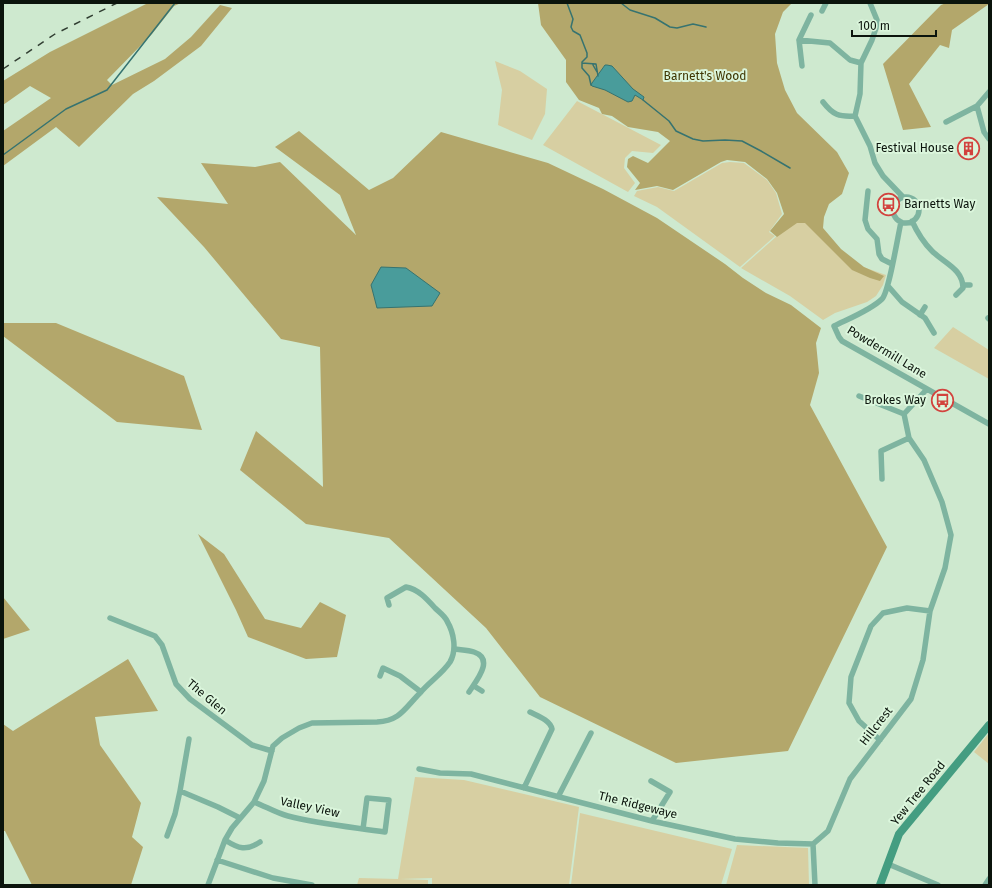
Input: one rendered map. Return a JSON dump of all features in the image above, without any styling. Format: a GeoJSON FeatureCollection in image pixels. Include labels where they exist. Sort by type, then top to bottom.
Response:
{"type":"FeatureCollection","features":[{"type":"Feature","properties":{"kind":"street"},"geometry":{"type":"LineString","coordinates":[[822,11],[826,3]]}},
{"type":"Feature","properties":{"kind":"street"},"geometry":{"type":"LineString","coordinates":[[870,3],[877,20],[876,28],[861,63],[860,94],[855,116],[870,146],[875,163],[883,176],[903,197]]}},
{"type":"Feature","properties":{"kind":"street"},"geometry":{"type":"LineString","coordinates":[[802,66],[799,40],[811,15]]}},
{"type":"Feature","properties":{"kind":"street"},"geometry":{"type":"LineString","coordinates":[[799,40],[830,43],[850,60],[861,63]]}},
{"type":"Feature","properties":{"kind":"street"},"geometry":{"type":"LineString","coordinates":[[946,122],[977,106],[989,92]]}},
{"type":"Feature","properties":{"kind":"street"},"geometry":{"type":"LineString","coordinates":[[823,102],[834,114],[855,116]]}},
{"type":"Feature","properties":{"kind":"street"},"geometry":{"type":"LineString","coordinates":[[977,106],[984,132],[989,138]]}},
{"type":"Feature","properties":{"kind":"street"},"geometry":{"type":"LineString","coordinates":[[868,191],[865,220],[868,229],[877,239],[879,254],[882,259],[892,264]]}},
{"type":"Feature","properties":{"kind":"street"},"geometry":{"type":"LineString","coordinates":[[903,197],[911,198],[918,203],[918,216],[912,222],[901,222],[894,217],[893,209],[896,201],[903,197]]}},
{"type":"Feature","properties":{"kind":"street","name":"Powdermill Lane"},"geometry":{"type":"LineString","coordinates":[[901,222],[888,286],[883,299],[864,311],[834,326],[842,341],[989,424]]}},
{"type":"Feature","properties":{"kind":"street"},"geometry":{"type":"LineString","coordinates":[[912,222],[921,238],[929,248],[958,272],[962,278],[963,288],[956,295]]}},
{"type":"Feature","properties":{"kind":"street"},"geometry":{"type":"LineString","coordinates":[[963,286],[970,285]]}},
{"type":"Feature","properties":{"kind":"street"},"geometry":{"type":"LineString","coordinates":[[888,286],[902,302],[925,318],[934,333]]}},
{"type":"Feature","properties":{"kind":"street"},"geometry":{"type":"LineString","coordinates":[[920,315],[925,306]]}},
{"type":"Feature","properties":{"kind":"street"},"geometry":{"type":"LineString","coordinates":[[904,414],[927,389]]}},
{"type":"Feature","properties":{"kind":"street"},"geometry":{"type":"LineString","coordinates":[[859,396],[904,414]]}},
{"type":"Feature","properties":{"kind":"street"},"geometry":{"type":"LineString","coordinates":[[880,740],[859,721],[849,702],[851,677],[871,626],[883,613],[907,608],[930,611],[945,568],[951,535],[942,502],[924,460],[909,438],[904,414]]}},
{"type":"Feature","properties":{"kind":"street"},"geometry":{"type":"LineString","coordinates":[[882,478],[881,451],[909,438]]}},
{"type":"Feature","properties":{"kind":"street"},"geometry":{"type":"LineString","coordinates":[[208,885],[225,840],[240,818],[254,802],[264,781],[273,746],[282,738],[298,728],[312,723],[387,722],[400,715],[444,670],[450,661],[454,649],[452,634],[447,620],[434,606],[414,588],[406,587],[387,598],[389,605]]}},
{"type":"Feature","properties":{"kind":"street","name":"Hillcrest"},"geometry":{"type":"LineString","coordinates":[[813,844],[828,831],[850,779],[911,699],[923,660],[930,611]]}},
{"type":"Feature","properties":{"kind":"street","name":"The Glen"},"geometry":{"type":"LineString","coordinates":[[110,618],[155,636],[162,645],[176,684],[190,700],[252,745],[272,751]]}},
{"type":"Feature","properties":{"kind":"street"},"geometry":{"type":"LineString","coordinates":[[454,649],[473,651],[479,654],[484,663],[483,671],[470,692]]}},
{"type":"Feature","properties":{"kind":"street"},"geometry":{"type":"LineString","coordinates":[[380,676],[383,668],[400,676],[421,692]]}},
{"type":"Feature","properties":{"kind":"street"},"geometry":{"type":"LineString","coordinates":[[474,686],[482,691]]}},
{"type":"Feature","properties":{"kind":"street"},"geometry":{"type":"LineString","coordinates":[[524,788],[552,729],[551,724],[530,712]]}},
{"type":"Feature","properties":{"kind":"street","name":"Yew Tree Road"},"geometry":{"type":"LineString","coordinates":[[880,885],[899,834],[989,725]]}},
{"type":"Feature","properties":{"kind":"street"},"geometry":{"type":"LineString","coordinates":[[558,797],[590,733]]}},
{"type":"Feature","properties":{"kind":"street"},"geometry":{"type":"LineString","coordinates":[[167,836],[175,814],[180,791],[188,739]]}},
{"type":"Feature","properties":{"kind":"street","name":"The Ridgewaye"},"geometry":{"type":"LineString","coordinates":[[419,769],[440,773],[472,774],[652,821],[735,839],[778,843],[813,844]]}},
{"type":"Feature","properties":{"kind":"street"},"geometry":{"type":"LineString","coordinates":[[651,781],[670,792],[652,821]]}},
{"type":"Feature","properties":{"kind":"street"},"geometry":{"type":"LineString","coordinates":[[180,791],[240,818]]}},
{"type":"Feature","properties":{"kind":"street","name":"Valley View"},"geometry":{"type":"LineString","coordinates":[[254,802],[287,816],[363,829],[385,832],[389,800],[367,798],[363,829]]}},
{"type":"Feature","properties":{"kind":"street"},"geometry":{"type":"LineString","coordinates":[[225,840],[235,847],[252,847],[260,842]]}},
{"type":"Feature","properties":{"kind":"street"},"geometry":{"type":"LineString","coordinates":[[813,844],[815,885]]}},
{"type":"Feature","properties":{"kind":"street"},"geometry":{"type":"LineString","coordinates":[[217,860],[273,878],[312,885]]}},
{"type":"Feature","properties":{"kind":"street"},"geometry":{"type":"LineString","coordinates":[[888,864],[938,885]]}},
{"type":"Feature","properties":{"kind":"street"},"geometry":{"type":"LineString","coordinates":[[985,885],[989,879]]}},
{"type":"Feature","properties":{"kind":"shaded area"},"geometry":{"type":"Polygon","coordinates":[[[495,61],[520,71],[547,89],[545,114],[532,140],[498,125],[502,90],[495,61]]]}},
{"type":"Feature","properties":{"kind":"shaded area"},"geometry":{"type":"Polygon","coordinates":[[[577,101],[661,145],[653,153],[632,151],[625,158],[624,168],[635,183],[628,192],[543,145],[577,101]]]}},
{"type":"Feature","properties":{"kind":"shaded area"},"geometry":{"type":"Polygon","coordinates":[[[722,163],[744,163],[767,180],[776,193],[782,214],[769,232],[775,236],[740,267],[657,207],[634,196],[637,191],[658,187],[674,191],[722,163]]]}},
{"type":"Feature","properties":{"kind":"shaded area"},"geometry":{"type":"Polygon","coordinates":[[[804,212],[849,262],[886,275],[883,285],[876,296],[867,302],[835,313],[823,320],[790,296],[741,268],[804,212]]]}},
{"type":"Feature","properties":{"kind":"shaded area"},"geometry":{"type":"Polygon","coordinates":[[[953,327],[989,350],[989,379],[934,348],[953,327]]]}},
{"type":"Feature","properties":{"kind":"shaded area"},"geometry":{"type":"Polygon","coordinates":[[[989,733],[989,764],[974,752],[989,733]]]}},
{"type":"Feature","properties":{"kind":"shaded area"},"geometry":{"type":"Polygon","coordinates":[[[415,777],[464,780],[579,807],[569,885],[432,885],[432,878],[400,879],[428,880],[428,885],[357,885],[359,878],[398,879],[415,777]]]}},
{"type":"Feature","properties":{"kind":"shaded area"},"geometry":{"type":"Polygon","coordinates":[[[580,813],[732,849],[721,885],[571,885],[580,813]]]}},
{"type":"Feature","properties":{"kind":"shaded area"},"geometry":{"type":"Polygon","coordinates":[[[737,845],[808,848],[809,885],[726,885],[737,845]]]}},
{"type":"Feature","properties":{"kind":"green space"},"geometry":{"type":"Polygon","coordinates":[[[148,3],[181,3],[174,6],[152,34],[107,80],[112,85],[165,59],[191,37],[220,5],[232,8],[201,46],[154,81],[133,94],[79,147],[56,127],[3,166],[3,131],[51,98],[30,86],[3,105],[3,81],[50,52],[148,3]]]}},
{"type":"Feature","properties":{"kind":"green space","name":"Barnett's Wood"},"geometry":{"type":"Polygon","coordinates":[[[538,3],[792,3],[783,12],[775,34],[777,63],[785,90],[797,113],[837,152],[849,173],[842,194],[829,204],[824,217],[823,228],[841,249],[864,267],[884,276],[880,281],[852,270],[805,223],[797,223],[777,237],[770,231],[784,214],[777,193],[767,179],[745,162],[727,160],[721,162],[673,190],[657,186],[635,190],[640,183],[627,167],[628,159],[633,156],[648,163],[670,141],[658,132],[628,127],[612,116],[602,114],[599,108],[579,100],[566,82],[566,60],[541,25],[538,3]]]}},
{"type":"Feature","properties":{"kind":"green space"},"geometry":{"type":"Polygon","coordinates":[[[946,3],[989,4],[952,30],[949,48],[940,45],[909,84],[931,127],[903,130],[883,64],[941,5],[946,3]]]}},
{"type":"Feature","properties":{"kind":"green space"},"geometry":{"type":"Polygon","coordinates":[[[299,131],[369,190],[393,178],[441,132],[548,163],[603,189],[657,218],[766,293],[791,305],[821,328],[816,343],[819,373],[810,405],[887,547],[788,751],[676,763],[540,697],[486,628],[389,538],[306,524],[240,470],[256,431],[323,487],[320,347],[281,339],[204,247],[157,197],[228,204],[201,163],[255,167],[280,162],[356,235],[340,195],[275,147],[299,131]]]}},
{"type":"Feature","properties":{"kind":"green space"},"geometry":{"type":"Polygon","coordinates":[[[3,323],[56,323],[184,376],[202,430],[117,422],[3,336],[3,323]]]}},
{"type":"Feature","properties":{"kind":"green space"},"geometry":{"type":"Polygon","coordinates":[[[198,534],[224,554],[265,619],[301,628],[320,602],[346,615],[337,657],[306,659],[248,637],[198,534]]]}},
{"type":"Feature","properties":{"kind":"green space"},"geometry":{"type":"Polygon","coordinates":[[[3,597],[30,630],[3,639],[3,597]]]}},
{"type":"Feature","properties":{"kind":"green space"},"geometry":{"type":"Polygon","coordinates":[[[128,659],[158,711],[95,717],[100,745],[141,803],[132,837],[143,847],[131,885],[32,885],[5,831],[3,831],[3,724],[13,731],[128,659]]]}},
{"type":"Feature","properties":{"kind":"water"},"geometry":{"type":"Polygon","coordinates":[[[605,65],[612,66],[633,89],[644,97],[643,100],[635,95],[632,101],[628,102],[605,90],[591,85],[605,65]]]}},
{"type":"Feature","properties":{"kind":"water"},"geometry":{"type":"Polygon","coordinates":[[[381,267],[406,268],[440,293],[432,306],[377,308],[371,285],[381,267]]]}},
{"type":"Feature","properties":{"kind":"waterway"},"geometry":{"type":"LineString","coordinates":[[3,155],[66,109],[107,90],[175,3]]}},
{"type":"Feature","properties":{"kind":"waterway"},"geometry":{"type":"LineString","coordinates":[[567,3],[573,19],[571,27],[573,31],[580,35],[587,53],[587,57],[582,62],[582,68],[589,76],[591,85]]}},
{"type":"Feature","properties":{"kind":"waterway"},"geometry":{"type":"LineString","coordinates":[[621,3],[630,10],[655,18],[670,27],[677,28],[693,24],[706,27]]}},
{"type":"Feature","properties":{"kind":"waterway"},"geometry":{"type":"LineString","coordinates":[[582,63],[596,64],[598,76]]}},
{"type":"Feature","properties":{"kind":"waterway"},"geometry":{"type":"LineString","coordinates":[[593,65],[597,72]]}},
{"type":"Feature","properties":{"kind":"waterway"},"geometry":{"type":"LineString","coordinates":[[643,100],[669,121],[676,131],[693,139],[703,141],[742,141],[790,168]]}},
{"type":"Feature","properties":{"kind":"railway"},"geometry":{"type":"LineString","coordinates":[[3,69],[55,34],[117,3]]}},
{"type":"Feature","properties":{"kind":"place","name":"Festival House"},"geometry":{"type":"Point","coordinates":[969,148]}},
{"type":"Feature","properties":{"kind":"place","name":"Barnetts Way"},"geometry":{"type":"Point","coordinates":[888,204]}},
{"type":"Feature","properties":{"kind":"place","name":"Brokes Way"},"geometry":{"type":"Point","coordinates":[942,400]}}]}
